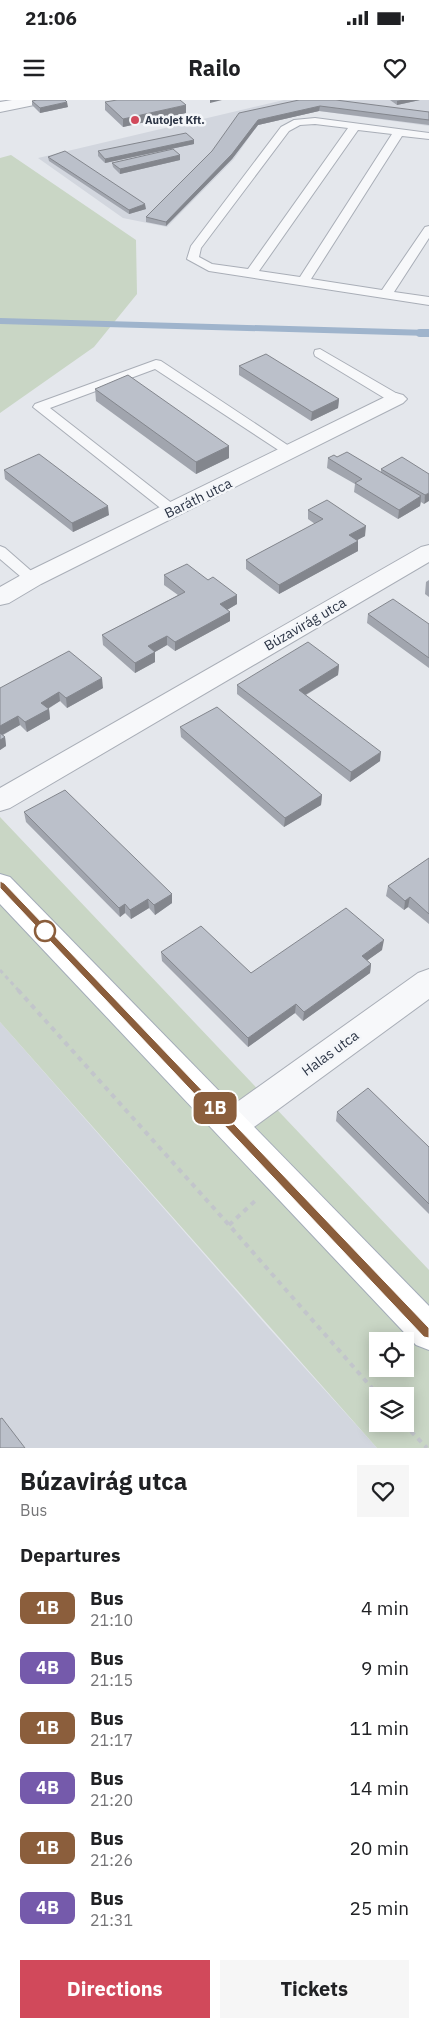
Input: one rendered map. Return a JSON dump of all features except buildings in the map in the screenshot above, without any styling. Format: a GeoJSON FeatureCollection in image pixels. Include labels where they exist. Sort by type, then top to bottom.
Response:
{"type":"FeatureCollection","features":[{"type":"Feature","properties":{"kind":"main road"},"geometry":{"type":"LineString","coordinates":[[0,886],[429,1332]]}},
{"type":"Feature","properties":{"kind":"street"},"geometry":{"type":"LineString","coordinates":[[0,107],[38,100]]}},
{"type":"Feature","properties":{"kind":"street","name":"Baráth utca"},"geometry":{"type":"LineString","coordinates":[[0,597],[32,579],[173,511],[396,399]]}},
{"type":"Feature","properties":{"kind":"street","name":"Búzavirág utca"},"geometry":{"type":"LineString","coordinates":[[0,801],[429,552]]}},
{"type":"Feature","properties":{"kind":"street","name":"Halas utca"},"geometry":{"type":"LineString","coordinates":[[231,1125],[429,982]]}},
{"type":"Feature","properties":{"kind":"lane"},"geometry":{"type":"LineString","coordinates":[[429,136],[315,121],[298,122],[285,129],[194,248],[194,259],[210,267],[429,301]]}},
{"type":"Feature","properties":{"kind":"lane"},"geometry":{"type":"LineString","coordinates":[[252,273],[355,126]]}},
{"type":"Feature","properties":{"kind":"lane"},"geometry":{"type":"LineString","coordinates":[[304,281],[399,132]]}},
{"type":"Feature","properties":{"kind":"lane"},"geometry":{"type":"LineString","coordinates":[[386,294],[429,229]]}},
{"type":"Feature","properties":{"kind":"lane"},"geometry":{"type":"LineString","coordinates":[[413,252],[429,255]]}},
{"type":"Feature","properties":{"kind":"lane"},"geometry":{"type":"LineString","coordinates":[[320,353],[396,399]]}},
{"type":"Feature","properties":{"kind":"lane"},"geometry":{"type":"LineString","coordinates":[[173,511],[40,407],[156,364],[291,452]]}},
{"type":"Feature","properties":{"kind":"lane"},"geometry":{"type":"LineString","coordinates":[[0,551],[32,579]]}},
{"type":"Feature","properties":{"kind":"path"},"geometry":{"type":"LineString","coordinates":[[0,970],[229,1225],[371,1387]]}},
{"type":"Feature","properties":{"kind":"path"},"geometry":{"type":"LineString","coordinates":[[412,1432],[427,1448]]}},
{"type":"Feature","properties":{"kind":"shaded area"},"geometry":{"type":"Polygon","coordinates":[[[284,100],[429,100],[429,126],[319,111],[258,125],[234,159],[167,227],[123,218],[38,158],[284,100]]]}},
{"type":"Feature","properties":{"kind":"shaded area"},"geometry":{"type":"Polygon","coordinates":[[[0,1022],[267,1326],[377,1448],[0,1448],[0,1022]]]}},
{"type":"Feature","properties":{"kind":"green space"},"geometry":{"type":"Polygon","coordinates":[[[11,155],[136,240],[137,294],[94,347],[0,413],[0,158],[11,155]]]}},
{"type":"Feature","properties":{"kind":"green space"},"geometry":{"type":"Polygon","coordinates":[[[0,817],[429,1270],[429,1448],[377,1448],[0,1022],[0,817]]]}},
{"type":"Feature","properties":{"kind":"waterway"},"geometry":{"type":"LineString","coordinates":[[0,321],[429,333],[420,333]]}},
{"type":"Feature","properties":{"kind":"bus line","name":"1B"},"geometry":{"type":"LineString","coordinates":[[0,885],[429,1332]]}},
{"type":"Feature","properties":{"kind":"place","name":"Autojet Kft."},"geometry":{"type":"Point","coordinates":[135,120]}}]}
